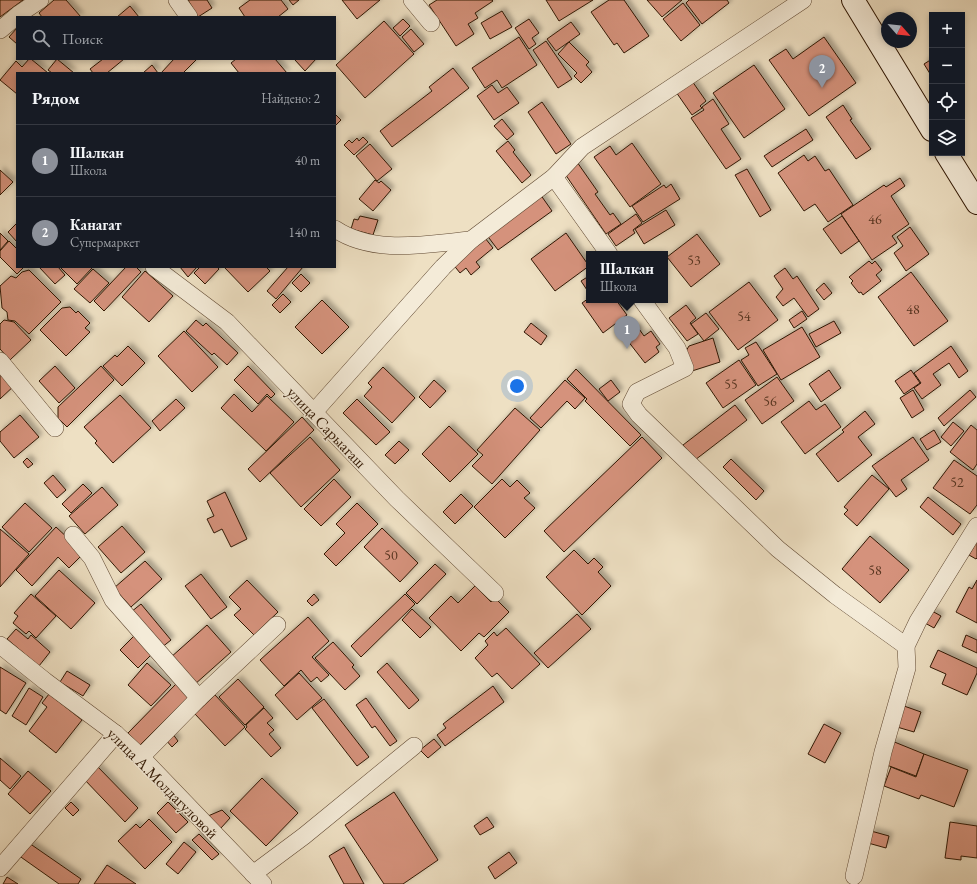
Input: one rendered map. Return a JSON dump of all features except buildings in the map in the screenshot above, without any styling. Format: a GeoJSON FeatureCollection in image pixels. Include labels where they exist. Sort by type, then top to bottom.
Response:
{"type":"FeatureCollection","features":[{"type":"Feature","properties":{"kind":"street"},"geometry":{"type":"LineString","coordinates":[[18,16],[40,0]]}},
{"type":"Feature","properties":{"kind":"street"},"geometry":{"type":"LineString","coordinates":[[177,0],[188,16]]}},
{"type":"Feature","properties":{"kind":"street"},"geometry":{"type":"LineString","coordinates":[[413,0],[431,23]]}},
{"type":"Feature","properties":{"kind":"street"},"geometry":{"type":"LineString","coordinates":[[314,412],[402,311],[443,267],[471,240],[526,196],[554,177],[582,147],[803,0]]}},
{"type":"Feature","properties":{"kind":"street"},"geometry":{"type":"LineString","coordinates":[[853,0],[929,125]]}},
{"type":"Feature","properties":{"kind":"street"},"geometry":{"type":"LineString","coordinates":[[0,30],[16,17]]}},
{"type":"Feature","properties":{"kind":"street"},"geometry":{"type":"LineString","coordinates":[[948,156],[977,203]]}},
{"type":"Feature","properties":{"kind":"street"},"geometry":{"type":"LineString","coordinates":[[554,177],[607,251]]}},
{"type":"Feature","properties":{"kind":"street"},"geometry":{"type":"LineString","coordinates":[[336,230],[358,241],[376,245],[422,244],[471,240]]}},
{"type":"Feature","properties":{"kind":"street","name":"улица Сарыагаш"},"geometry":{"type":"LineString","coordinates":[[155,268],[227,322],[397,499],[495,593]]}},
{"type":"Feature","properties":{"kind":"street"},"geometry":{"type":"LineString","coordinates":[[644,303],[677,348],[685,368],[637,392],[631,404],[639,415],[778,549],[835,595],[906,646]]}},
{"type":"Feature","properties":{"kind":"street"},"geometry":{"type":"LineString","coordinates":[[0,361],[55,428]]}},
{"type":"Feature","properties":{"kind":"street"},"geometry":{"type":"LineString","coordinates":[[854,876],[883,752],[907,668],[906,646],[918,621],[977,526]]}},
{"type":"Feature","properties":{"kind":"street"},"geometry":{"type":"LineString","coordinates":[[73,535],[92,558],[113,600],[199,698]]}},
{"type":"Feature","properties":{"kind":"street"},"geometry":{"type":"LineString","coordinates":[[141,757],[199,698],[277,625]]}},
{"type":"Feature","properties":{"kind":"street","name":"улица А.Молдагуловой"},"geometry":{"type":"LineString","coordinates":[[0,645],[45,682],[116,734],[141,757],[258,879]]}},
{"type":"Feature","properties":{"kind":"street"},"geometry":{"type":"LineString","coordinates":[[0,868],[5,851],[116,734]]}},
{"type":"Feature","properties":{"kind":"street"},"geometry":{"type":"LineString","coordinates":[[258,879],[304,836],[414,746]]}},
{"type":"Feature","properties":{"kind":"place","name":"Канагат"},"geometry":{"type":"Point","coordinates":[822,88]}},
{"type":"Feature","properties":{"kind":"place","name":"Шалкан"},"geometry":{"type":"Point","coordinates":[627,349]}}]}
